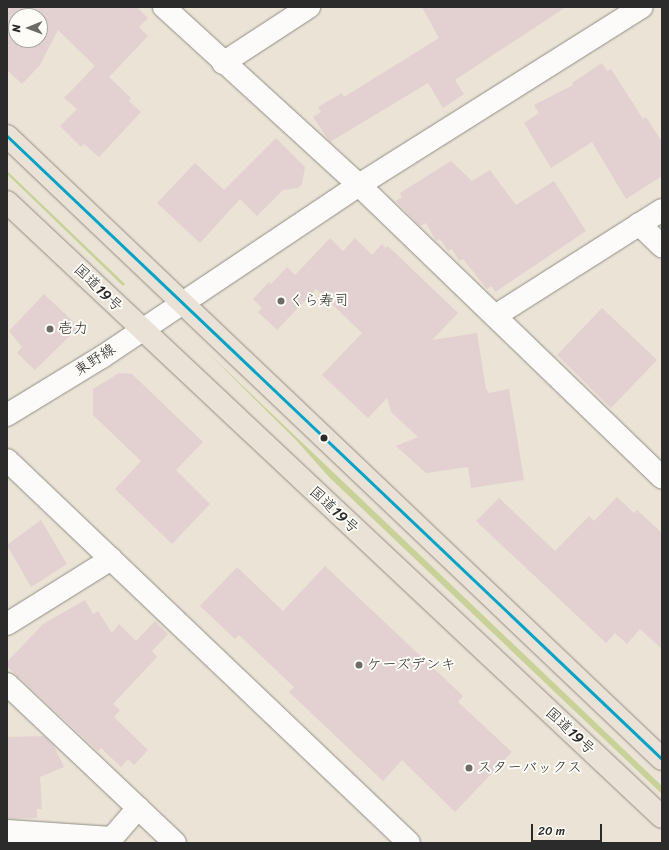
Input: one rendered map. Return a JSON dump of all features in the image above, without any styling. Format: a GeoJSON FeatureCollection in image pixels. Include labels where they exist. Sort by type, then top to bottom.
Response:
{"type":"FeatureCollection","features":[{"type":"Feature","properties":{"kind":"highway"},"geometry":{"type":"LineString","coordinates":[[7,136],[662,759]]}},
{"type":"Feature","properties":{"kind":"highway","name":"国道19号"},"geometry":{"type":"LineString","coordinates":[[7,202],[141,330],[662,817]]}},
{"type":"Feature","properties":{"kind":"street"},"geometry":{"type":"LineString","coordinates":[[164,7],[223,63],[359,185],[662,478]]}},
{"type":"Feature","properties":{"kind":"street"},"geometry":{"type":"LineString","coordinates":[[223,63],[309,7]]}},
{"type":"Feature","properties":{"kind":"street","name":"東野線"},"geometry":{"type":"LineString","coordinates":[[7,415],[141,330],[359,185],[642,7]]}},
{"type":"Feature","properties":{"kind":"street"},"geometry":{"type":"LineString","coordinates":[[495,316],[662,210]]}},
{"type":"Feature","properties":{"kind":"street"},"geometry":{"type":"LineString","coordinates":[[639,224],[662,246]]}},
{"type":"Feature","properties":{"kind":"street"},"geometry":{"type":"LineString","coordinates":[[7,460],[111,558],[400,840]]}},
{"type":"Feature","properties":{"kind":"street"},"geometry":{"type":"LineString","coordinates":[[7,624],[111,558]]}},
{"type":"Feature","properties":{"kind":"street"},"geometry":{"type":"LineString","coordinates":[[7,684],[175,843]]}},
{"type":"Feature","properties":{"kind":"street"},"geometry":{"type":"LineString","coordinates":[[7,830],[112,838],[138,808]]}},
{"type":"Feature","properties":{"kind":"green space"},"geometry":{"type":"Polygon","coordinates":[[[7,171],[125,284],[123,286],[7,174],[7,171]]]}},
{"type":"Feature","properties":{"kind":"green space"},"geometry":{"type":"Polygon","coordinates":[[[202,347],[662,786],[662,794],[329,477],[296,440],[202,347]]]}},
{"type":"Feature","properties":{"kind":"building"},"geometry":{"type":"Polygon","coordinates":[[[7,7],[137,7],[148,18],[139,27],[148,36],[109,77],[131,98],[129,101],[141,112],[99,157],[84,144],[81,147],[60,126],[77,109],[64,98],[95,66],[58,30],[40,65],[22,84],[7,70],[7,7]]]}},
{"type":"Feature","properties":{"kind":"building"},"geometry":{"type":"Polygon","coordinates":[[[422,7],[566,7],[455,80],[464,94],[443,108],[428,83],[330,142],[313,117],[321,112],[318,107],[342,93],[344,97],[439,38],[422,7]]]}},
{"type":"Feature","properties":{"kind":"building"},"geometry":{"type":"Polygon","coordinates":[[[602,63],[607,71],[611,69],[643,119],[646,117],[662,142],[662,176],[626,199],[592,142],[551,168],[524,123],[539,113],[534,105],[573,85],[572,83],[602,63]]]}},
{"type":"Feature","properties":{"kind":"building"},"geometry":{"type":"Polygon","coordinates":[[[276,138],[305,167],[302,184],[298,188],[283,190],[257,216],[240,199],[200,243],[157,203],[195,163],[224,190],[276,138]]]}},
{"type":"Feature","properties":{"kind":"building"},"geometry":{"type":"Polygon","coordinates":[[[451,161],[472,181],[490,170],[516,205],[554,181],[586,231],[495,292],[492,286],[487,289],[463,259],[459,261],[452,249],[448,251],[440,239],[436,241],[426,223],[420,226],[396,201],[402,197],[400,193],[451,161]]]}},
{"type":"Feature","properties":{"kind":"building"},"geometry":{"type":"Polygon","coordinates":[[[330,238],[343,251],[355,238],[372,255],[382,244],[386,248],[388,246],[458,313],[432,340],[477,333],[486,389],[489,393],[509,389],[524,480],[471,488],[468,467],[426,473],[396,446],[418,437],[391,412],[387,398],[368,418],[322,375],[362,333],[316,289],[277,330],[258,312],[262,308],[253,299],[269,282],[271,284],[287,267],[295,275],[330,238]]]}},
{"type":"Feature","properties":{"kind":"building"},"geometry":{"type":"Polygon","coordinates":[[[44,294],[79,327],[35,370],[17,353],[22,347],[9,331],[44,294]]]}},
{"type":"Feature","properties":{"kind":"building"},"geometry":{"type":"Polygon","coordinates":[[[602,308],[657,360],[611,408],[557,355],[602,308]]]}},
{"type":"Feature","properties":{"kind":"building"},"geometry":{"type":"Polygon","coordinates":[[[119,373],[132,374],[203,442],[176,470],[210,504],[172,544],[115,489],[141,461],[93,415],[93,389],[119,373]]]}},
{"type":"Feature","properties":{"kind":"building"},"geometry":{"type":"Polygon","coordinates":[[[617,497],[634,513],[637,510],[662,533],[662,649],[640,629],[627,644],[615,633],[606,643],[476,521],[499,498],[555,551],[589,516],[594,521],[617,497]]]}},
{"type":"Feature","properties":{"kind":"building"},"geometry":{"type":"Polygon","coordinates":[[[41,520],[67,564],[31,587],[7,545],[41,520]]]}},
{"type":"Feature","properties":{"kind":"building"},"geometry":{"type":"Polygon","coordinates":[[[325,566],[463,696],[458,702],[512,752],[455,812],[402,760],[383,781],[289,692],[294,687],[239,635],[235,639],[200,606],[237,567],[283,611],[325,566]]]}},
{"type":"Feature","properties":{"kind":"building"},"geometry":{"type":"Polygon","coordinates":[[[85,600],[93,614],[98,611],[112,633],[119,624],[136,641],[155,621],[168,634],[152,651],[157,657],[113,704],[120,710],[114,717],[148,750],[134,765],[128,759],[121,767],[101,748],[98,751],[7,666],[7,662],[43,624],[85,600]]]}},
{"type":"Feature","properties":{"kind":"building"},"geometry":{"type":"Polygon","coordinates":[[[44,736],[54,746],[64,767],[40,777],[42,809],[37,809],[37,818],[7,819],[7,737],[44,736]]]}},
{"type":"Feature","properties":{"kind":"transit line"},"geometry":{"type":"LineString","coordinates":[[7,136],[662,759]]}},
{"type":"Feature","properties":{"kind":"place","name":"くら寿司"},"geometry":{"type":"Point","coordinates":[281,301]}},
{"type":"Feature","properties":{"kind":"place","name":"壱力"},"geometry":{"type":"Point","coordinates":[50,329]}},
{"type":"Feature","properties":{"kind":"place","name":"ケーズデンキ"},"geometry":{"type":"Point","coordinates":[359,665]}},
{"type":"Feature","properties":{"kind":"place","name":"スターバックス"},"geometry":{"type":"Point","coordinates":[469,768]}}]}
